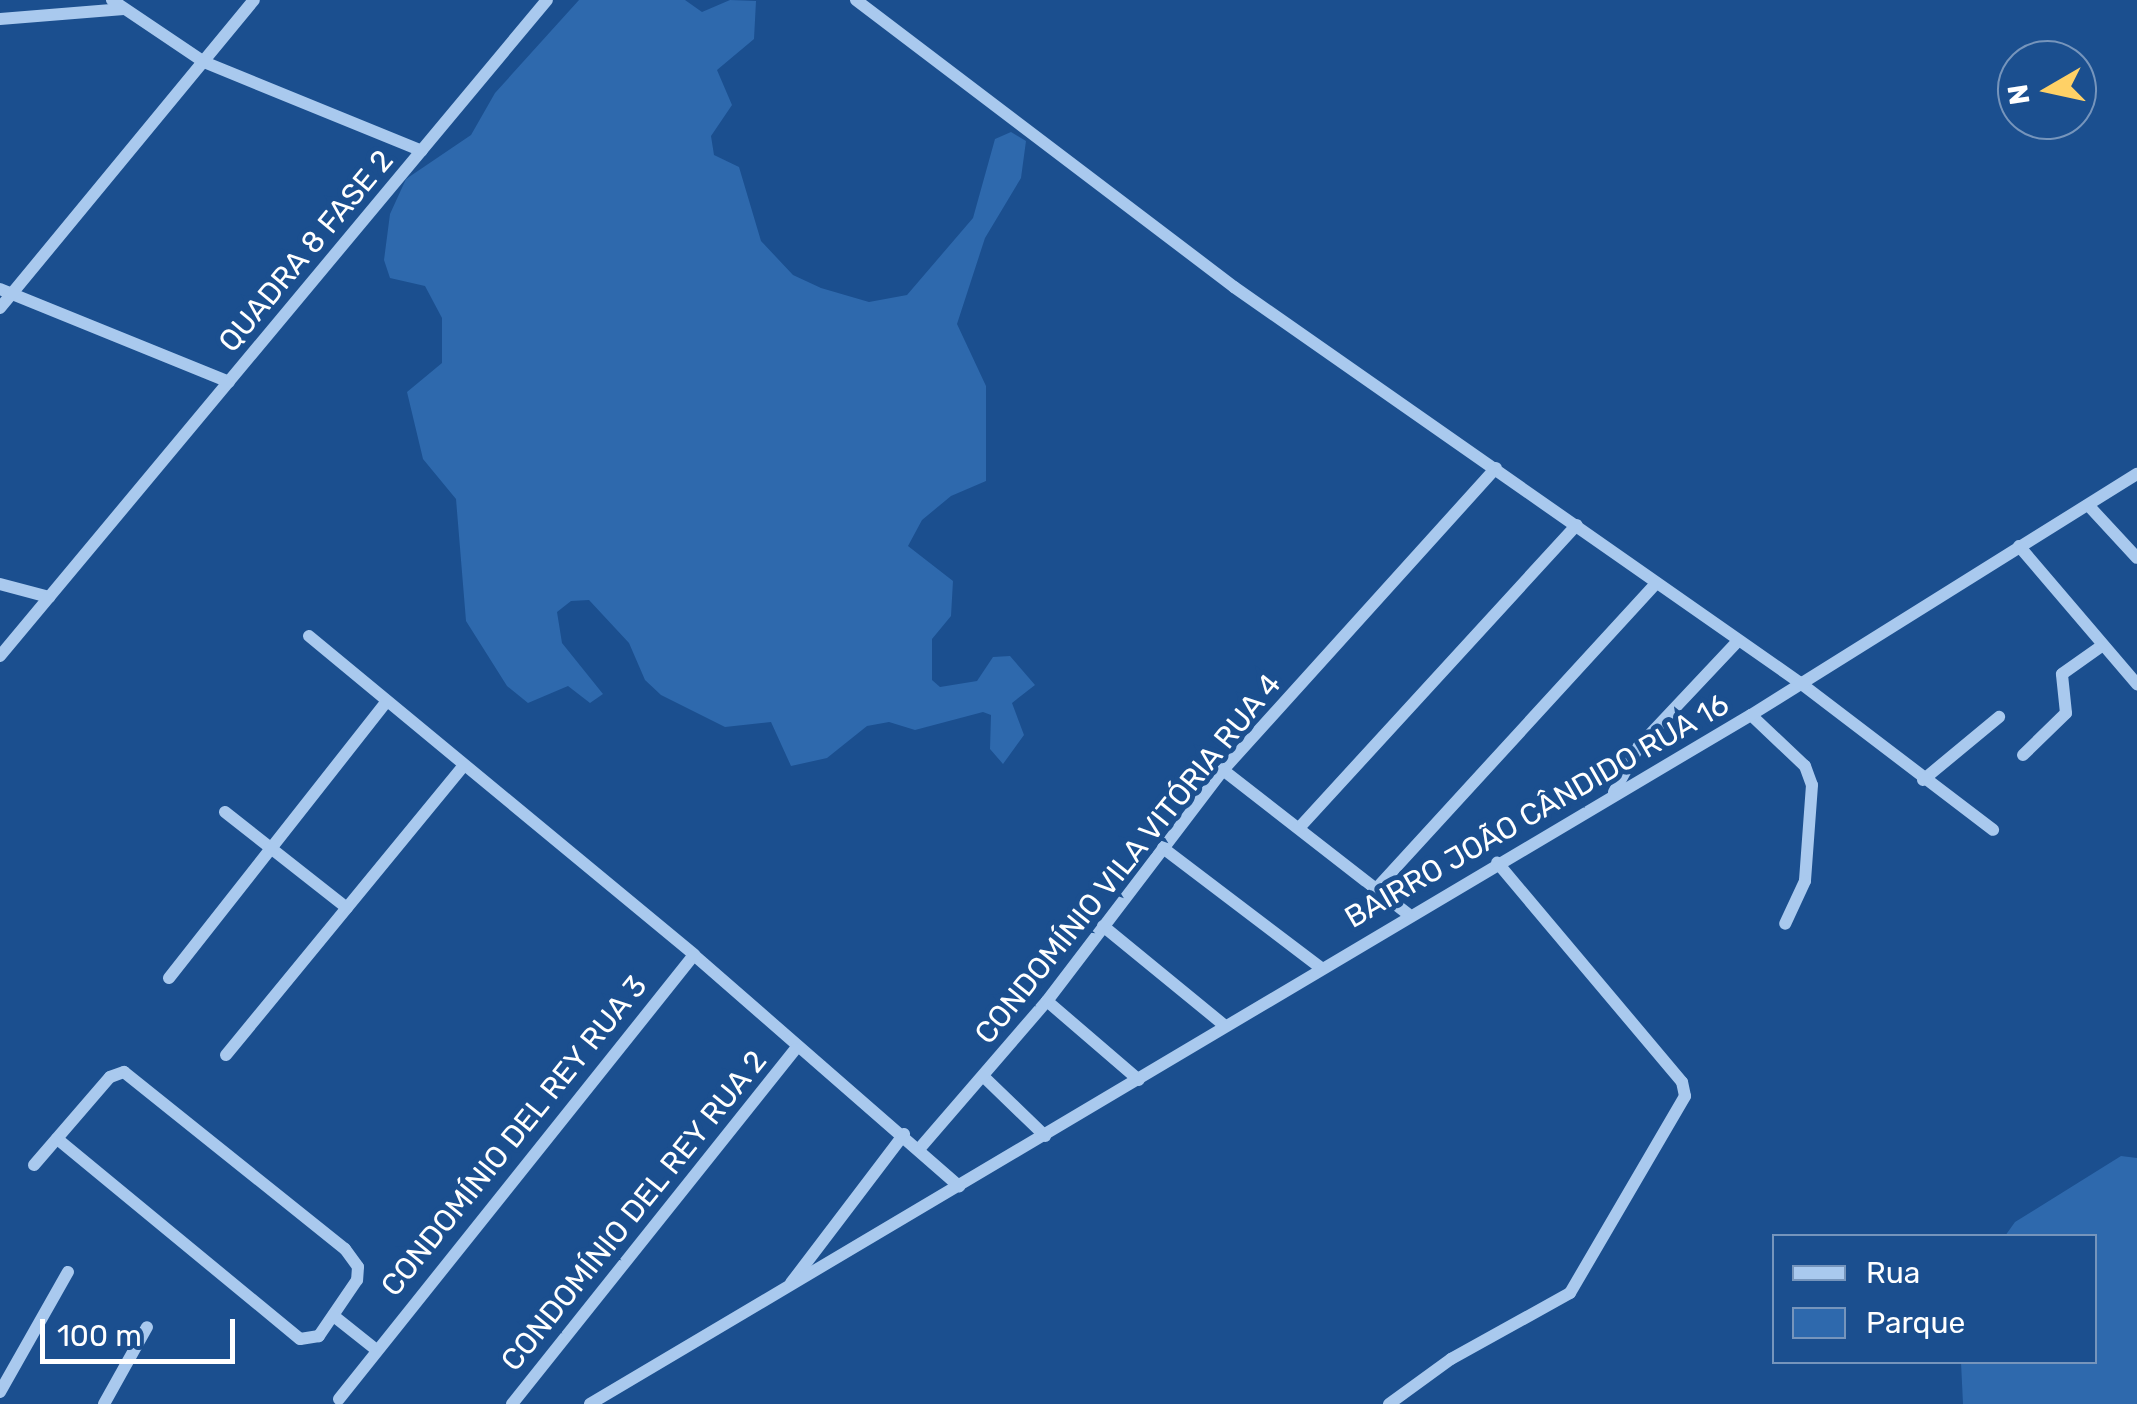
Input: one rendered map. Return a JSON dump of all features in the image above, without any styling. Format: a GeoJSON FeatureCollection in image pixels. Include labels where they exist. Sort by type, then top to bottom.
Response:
{"type":"FeatureCollection","features":[{"type":"Feature","properties":{"kind":"street"},"geometry":{"type":"LineString","coordinates":[[0,308],[6,292],[254,0]]}},
{"type":"Feature","properties":{"kind":"street","name":"QUADRA 8 FASE 2"},"geometry":{"type":"LineString","coordinates":[[0,656],[547,0]]}},
{"type":"Feature","properties":{"kind":"street"},"geometry":{"type":"LineString","coordinates":[[856,0],[1234,287],[1799,682],[1993,830]]}},
{"type":"Feature","properties":{"kind":"street"},"geometry":{"type":"LineString","coordinates":[[0,19],[118,4],[204,62],[422,151]]}},
{"type":"Feature","properties":{"kind":"street"},"geometry":{"type":"LineString","coordinates":[[6,292],[230,382]]}},
{"type":"Feature","properties":{"kind":"street","name":"CONDOMÍNIO VILA VITÓRIA RUA 4"},"geometry":{"type":"LineString","coordinates":[[920,1148],[1046,1002],[1223,770],[1496,468]]}},
{"type":"Feature","properties":{"kind":"street","name":"BAIRRO JOÃO CÂNDIDO RUA 16"},"geometry":{"type":"LineString","coordinates":[[590,1404],[1045,1136],[1408,914],[1752,714],[2137,474]]}},
{"type":"Feature","properties":{"kind":"street"},"geometry":{"type":"LineString","coordinates":[[2088,505],[2137,558]]}},
{"type":"Feature","properties":{"kind":"street"},"geometry":{"type":"LineString","coordinates":[[1299,828],[1577,525]]}},
{"type":"Feature","properties":{"kind":"street"},"geometry":{"type":"LineString","coordinates":[[2019,546],[2137,684]]}},
{"type":"Feature","properties":{"kind":"street"},"geometry":{"type":"LineString","coordinates":[[1376,889],[1656,583]]}},
{"type":"Feature","properties":{"kind":"street"},"geometry":{"type":"LineString","coordinates":[[0,584],[48,597]]}},
{"type":"Feature","properties":{"kind":"street"},"geometry":{"type":"LineString","coordinates":[[309,636],[694,954],[796,1049],[904,1134],[960,1186]]}},
{"type":"Feature","properties":{"kind":"street"},"geometry":{"type":"LineString","coordinates":[[1614,792],[1639,746],[1737,642]]}},
{"type":"Feature","properties":{"kind":"street"},"geometry":{"type":"LineString","coordinates":[[2023,755],[2066,713],[2062,674],[2104,644]]}},
{"type":"Feature","properties":{"kind":"street"},"geometry":{"type":"LineString","coordinates":[[169,978],[388,701]]}},
{"type":"Feature","properties":{"kind":"street"},"geometry":{"type":"LineString","coordinates":[[1752,714],[1805,766],[1812,785],[1806,881],[1785,924]]}},
{"type":"Feature","properties":{"kind":"street"},"geometry":{"type":"LineString","coordinates":[[1923,780],[1999,717]]}},
{"type":"Feature","properties":{"kind":"street"},"geometry":{"type":"LineString","coordinates":[[226,1055],[464,764]]}},
{"type":"Feature","properties":{"kind":"street"},"geometry":{"type":"LineString","coordinates":[[1223,770],[1408,914]]}},
{"type":"Feature","properties":{"kind":"street"},"geometry":{"type":"LineString","coordinates":[[224,812],[273,846],[346,908]]}},
{"type":"Feature","properties":{"kind":"street"},"geometry":{"type":"LineString","coordinates":[[1162,848],[1320,967]]}},
{"type":"Feature","properties":{"kind":"street"},"geometry":{"type":"LineString","coordinates":[[1389,1404],[1451,1359],[1570,1293],[1685,1096],[1682,1082],[1497,862]]}},
{"type":"Feature","properties":{"kind":"street"},"geometry":{"type":"LineString","coordinates":[[1103,926],[1224,1025]]}},
{"type":"Feature","properties":{"kind":"street","name":"CONDOMÍNIO DEL REY RUA 3"},"geometry":{"type":"LineString","coordinates":[[340,1399],[374,1348],[694,954]]}},
{"type":"Feature","properties":{"kind":"street"},"geometry":{"type":"LineString","coordinates":[[1046,1002],[1138,1080]]}},
{"type":"Feature","properties":{"kind":"street","name":"CONDOMÍNIO DEL REY RUA 2"},"geometry":{"type":"LineString","coordinates":[[512,1404],[796,1049]]}},
{"type":"Feature","properties":{"kind":"street"},"geometry":{"type":"LineString","coordinates":[[34,1165],[110,1077],[130,1074],[351,1256],[357,1280],[335,1317],[316,1339],[300,1339],[57,1139]]}},
{"type":"Feature","properties":{"kind":"street"},"geometry":{"type":"LineString","coordinates":[[984,1078],[1045,1136]]}},
{"type":"Feature","properties":{"kind":"street"},"geometry":{"type":"LineString","coordinates":[[790,1285],[904,1134]]}},
{"type":"Feature","properties":{"kind":"street"},"geometry":{"type":"LineString","coordinates":[[0,1392],[68,1272]]}},
{"type":"Feature","properties":{"kind":"street"},"geometry":{"type":"LineString","coordinates":[[335,1317],[374,1348]]}},
{"type":"Feature","properties":{"kind":"street"},"geometry":{"type":"LineString","coordinates":[[104,1404],[147,1328]]}},
{"type":"Feature","properties":{"kind":"green space"},"geometry":{"type":"Polygon","coordinates":[[[579,0],[685,0],[702,12],[730,0],[756,1],[754,39],[717,70],[732,105],[711,136],[714,155],[739,167],[761,241],[793,275],[821,288],[869,302],[907,295],[973,218],[995,139],[1011,132],[1026,141],[1021,178],[985,238],[957,324],[986,386],[986,481],[951,496],[922,520],[908,546],[953,581],[951,616],[932,639],[932,680],[940,687],[977,681],[993,657],[1010,656],[1035,685],[1012,703],[1024,735],[1003,764],[990,749],[991,715],[983,712],[915,730],[889,722],[867,726],[827,758],[791,766],[771,722],[725,727],[661,695],[645,680],[629,643],[589,600],[571,601],[557,612],[562,643],[603,694],[590,703],[568,686],[528,703],[507,686],[466,621],[456,499],[423,459],[407,392],[442,363],[442,318],[425,286],[390,278],[384,260],[390,214],[406,179],[471,135],[495,93],[579,0]]]}},
{"type":"Feature","properties":{"kind":"green space"},"geometry":{"type":"Polygon","coordinates":[[[2121,1156],[2137,1158],[2137,1404],[1963,1404],[1961,1364],[2097,1364],[2097,1234],[2006,1234],[2015,1222],[2121,1156]]]}}]}
